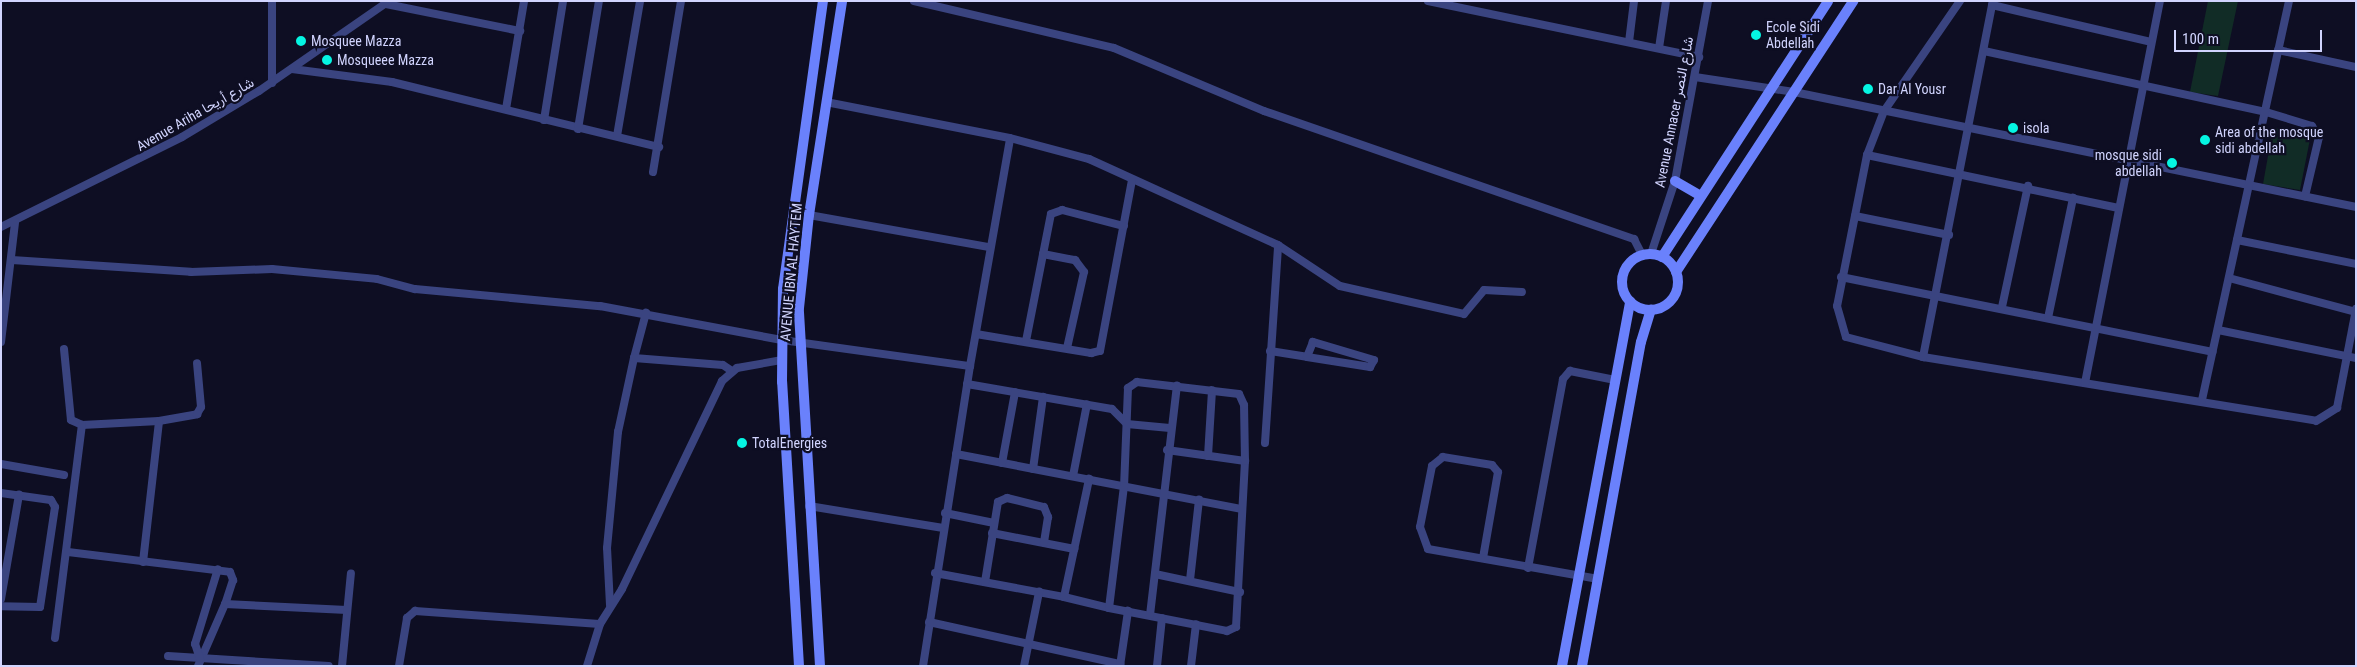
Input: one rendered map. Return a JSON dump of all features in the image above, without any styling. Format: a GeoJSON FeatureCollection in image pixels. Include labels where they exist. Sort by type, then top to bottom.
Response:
{"type":"FeatureCollection","features":[{"type":"Feature","properties":{"kind":"street"},"geometry":{"type":"LineString","coordinates":[[272,1],[272,83]]}},
{"type":"Feature","properties":{"kind":"street"},"geometry":{"type":"LineString","coordinates":[[506,109],[524,1]]}},
{"type":"Feature","properties":{"kind":"street"},"geometry":{"type":"LineString","coordinates":[[544,120],[563,1]]}},
{"type":"Feature","properties":{"kind":"street"},"geometry":{"type":"LineString","coordinates":[[578,129],[599,1]]}},
{"type":"Feature","properties":{"kind":"street"},"geometry":{"type":"LineString","coordinates":[[617,136],[640,1]]}},
{"type":"Feature","properties":{"kind":"street"},"geometry":{"type":"LineString","coordinates":[[653,172],[681,1]]}},
{"type":"Feature","properties":{"kind":"street","name":"AVENUE IBN AL HAYTEM"},"geometry":{"type":"LineString","coordinates":[[799,666],[782,340],[788,238],[823,1]]}},
{"type":"Feature","properties":{"kind":"street","name":"AVENUE IBN AL HAYTEM"},"geometry":{"type":"LineString","coordinates":[[820,666],[808,506],[799,343],[809,215],[842,1]]}},
{"type":"Feature","properties":{"kind":"street"},"geometry":{"type":"LineString","coordinates":[[914,1],[1114,48],[1273,114],[1634,238],[1647,255]]}},
{"type":"Feature","properties":{"kind":"street"},"geometry":{"type":"LineString","coordinates":[[1428,1],[1698,57]]}},
{"type":"Feature","properties":{"kind":"street"},"geometry":{"type":"LineString","coordinates":[[1629,42],[1634,1]]}},
{"type":"Feature","properties":{"kind":"street"},"geometry":{"type":"LineString","coordinates":[[1659,48],[1666,1]]}},
{"type":"Feature","properties":{"kind":"street","name":"Avenue Annacer شارع النصر"},"geometry":{"type":"LineString","coordinates":[[1647,255],[1675,181],[1708,1]]}},
{"type":"Feature","properties":{"kind":"street"},"geometry":{"type":"LineString","coordinates":[[1662,257],[1699,196],[1828,1]]}},
{"type":"Feature","properties":{"kind":"street"},"geometry":{"type":"LineString","coordinates":[[1630,301],[1651,310],[1669,303],[1676,294],[1676,272],[1853,1]]}},
{"type":"Feature","properties":{"kind":"street"},"geometry":{"type":"LineString","coordinates":[[1960,1],[1884,111],[1868,155],[1841,277],[1837,306],[1846,337],[1923,357],[2202,400],[2316,421],[2326,418],[2338,404],[2356,311],[2229,278]]}},
{"type":"Feature","properties":{"kind":"street"},"geometry":{"type":"LineString","coordinates":[[2085,383],[2160,1]]}},
{"type":"Feature","properties":{"kind":"street"},"geometry":{"type":"LineString","coordinates":[[2202,400],[2289,1]]}},
{"type":"Feature","properties":{"kind":"street"},"geometry":{"type":"LineString","coordinates":[[388,3],[520,31]]}},
{"type":"Feature","properties":{"kind":"street","name":"Avenue Ariha شارع أريحا"},"geometry":{"type":"LineString","coordinates":[[1,227],[114,175],[272,83],[388,3]]}},
{"type":"Feature","properties":{"kind":"street"},"geometry":{"type":"LineString","coordinates":[[1923,357],[1949,235],[1959,173],[1993,3],[2151,42]]}},
{"type":"Feature","properties":{"kind":"street"},"geometry":{"type":"LineString","coordinates":[[2278,50],[2356,67]]}},
{"type":"Feature","properties":{"kind":"street"},"geometry":{"type":"LineString","coordinates":[[1984,51],[2266,112],[2312,126],[2318,133],[2305,196]]}},
{"type":"Feature","properties":{"kind":"street"},"geometry":{"type":"LineString","coordinates":[[292,69],[392,82],[506,109],[578,129],[617,136],[658,147]]}},
{"type":"Feature","properties":{"kind":"street"},"geometry":{"type":"LineString","coordinates":[[1695,77],[1794,92],[2128,164],[2356,207]]}},
{"type":"Feature","properties":{"kind":"street"},"geometry":{"type":"LineString","coordinates":[[826,102],[1010,138],[1089,159],[1278,245],[1340,286],[1454,312],[1470,311],[1484,290],[1522,292]]}},
{"type":"Feature","properties":{"kind":"street"},"geometry":{"type":"LineString","coordinates":[[923,666],[935,573],[989,247],[1010,138]]}},
{"type":"Feature","properties":{"kind":"street"},"geometry":{"type":"LineString","coordinates":[[1868,155],[2028,186],[2118,208]]}},
{"type":"Feature","properties":{"kind":"street"},"geometry":{"type":"LineString","coordinates":[[976,334],[1096,353],[1103,346],[1132,180]]}},
{"type":"Feature","properties":{"kind":"street"},"geometry":{"type":"LineString","coordinates":[[1675,181],[1699,196]]}},
{"type":"Feature","properties":{"kind":"street"},"geometry":{"type":"LineString","coordinates":[[2002,307],[2028,186]]}},
{"type":"Feature","properties":{"kind":"street"},"geometry":{"type":"LineString","coordinates":[[2048,318],[2073,198]]}},
{"type":"Feature","properties":{"kind":"street"},"geometry":{"type":"LineString","coordinates":[[1026,341],[1048,219],[1056,211],[1124,226]]}},
{"type":"Feature","properties":{"kind":"street"},"geometry":{"type":"LineString","coordinates":[[809,215],[989,247]]}},
{"type":"Feature","properties":{"kind":"street"},"geometry":{"type":"LineString","coordinates":[[1855,216],[1949,235]]}},
{"type":"Feature","properties":{"kind":"street"},"geometry":{"type":"LineString","coordinates":[[1,342],[15,222]]}},
{"type":"Feature","properties":{"kind":"street"},"geometry":{"type":"LineString","coordinates":[[2237,240],[2356,264]]}},
{"type":"Feature","properties":{"kind":"street"},"geometry":{"type":"LineString","coordinates":[[1265,443],[1278,245]]}},
{"type":"Feature","properties":{"kind":"street"},"geometry":{"type":"LineString","coordinates":[[1042,254],[1075,260],[1084,272],[1067,348]]}},
{"type":"Feature","properties":{"kind":"street"},"geometry":{"type":"LineString","coordinates":[[1562,666],[1630,301],[1623,287],[1625,271],[1647,255],[1662,257],[1676,272]]}},
{"type":"Feature","properties":{"kind":"street"},"geometry":{"type":"LineString","coordinates":[[12,260],[191,272],[272,269],[646,313],[799,343],[970,366]]}},
{"type":"Feature","properties":{"kind":"street"},"geometry":{"type":"LineString","coordinates":[[1841,277],[2002,307],[2095,329],[2213,352]]}},
{"type":"Feature","properties":{"kind":"street"},"geometry":{"type":"LineString","coordinates":[[1582,666],[1641,342],[1651,310]]}},
{"type":"Feature","properties":{"kind":"street"},"geometry":{"type":"LineString","coordinates":[[610,604],[607,548],[618,432],[646,313]]}},
{"type":"Feature","properties":{"kind":"street"},"geometry":{"type":"LineString","coordinates":[[2218,330],[2356,358]]}},
{"type":"Feature","properties":{"kind":"street"},"geometry":{"type":"LineString","coordinates":[[1270,351],[1307,357],[1370,367],[1374,360],[1313,342],[1307,357]]}},
{"type":"Feature","properties":{"kind":"street"},"geometry":{"type":"LineString","coordinates":[[64,349],[71,420],[82,425],[159,421],[197,414],[201,407],[197,363]]}},
{"type":"Feature","properties":{"kind":"street"},"geometry":{"type":"LineString","coordinates":[[634,358],[723,365],[732,370]]}},
{"type":"Feature","properties":{"kind":"street"},"geometry":{"type":"LineString","coordinates":[[587,666],[600,624],[610,604],[622,589],[722,382],[732,370],[782,360]]}},
{"type":"Feature","properties":{"kind":"street"},"geometry":{"type":"LineString","coordinates":[[1528,568],[1563,379],[1570,371],[1615,380]]}},
{"type":"Feature","properties":{"kind":"street"},"geometry":{"type":"LineString","coordinates":[[967,384],[1087,404],[1119,412],[1127,424]]}},
{"type":"Feature","properties":{"kind":"street"},"geometry":{"type":"LineString","coordinates":[[935,573],[1039,592],[1109,608],[1227,631],[1236,627],[1240,592],[1241,508],[1245,461],[1242,399],[1212,390],[1132,384],[1127,424],[1124,486],[1109,608]]}},
{"type":"Feature","properties":{"kind":"street"},"geometry":{"type":"LineString","coordinates":[[1150,616],[1167,450],[1177,386]]}},
{"type":"Feature","properties":{"kind":"street"},"geometry":{"type":"LineString","coordinates":[[1208,456],[1212,390]]}},
{"type":"Feature","properties":{"kind":"street"},"geometry":{"type":"LineString","coordinates":[[1002,463],[1015,392]]}},
{"type":"Feature","properties":{"kind":"street"},"geometry":{"type":"LineString","coordinates":[[1033,469],[1043,397]]}},
{"type":"Feature","properties":{"kind":"street"},"geometry":{"type":"LineString","coordinates":[[1073,476],[1087,404]]}},
{"type":"Feature","properties":{"kind":"street"},"geometry":{"type":"LineString","coordinates":[[143,562],[159,421]]}},
{"type":"Feature","properties":{"kind":"street"},"geometry":{"type":"LineString","coordinates":[[1127,424],[1170,428]]}},
{"type":"Feature","properties":{"kind":"street"},"geometry":{"type":"LineString","coordinates":[[55,638],[68,552],[82,425]]}},
{"type":"Feature","properties":{"kind":"street"},"geometry":{"type":"LineString","coordinates":[[1167,450],[1245,461]]}},
{"type":"Feature","properties":{"kind":"street"},"geometry":{"type":"LineString","coordinates":[[956,454],[1241,508]]}},
{"type":"Feature","properties":{"kind":"street"},"geometry":{"type":"LineString","coordinates":[[1483,558],[1498,472],[1492,465],[1443,457],[1432,466],[1421,537],[1428,548],[1528,568],[1598,579]]}},
{"type":"Feature","properties":{"kind":"street"},"geometry":{"type":"LineString","coordinates":[[1,464],[64,475]]}},
{"type":"Feature","properties":{"kind":"street"},"geometry":{"type":"LineString","coordinates":[[1064,597],[1089,479]]}},
{"type":"Feature","properties":{"kind":"street"},"geometry":{"type":"LineString","coordinates":[[1,493],[19,495],[55,504],[40,606],[1,606]]}},
{"type":"Feature","properties":{"kind":"street"},"geometry":{"type":"LineString","coordinates":[[1,599],[3,578],[19,495]]}},
{"type":"Feature","properties":{"kind":"street"},"geometry":{"type":"LineString","coordinates":[[985,582],[998,502],[1003,499],[1039,504],[1048,517],[1044,543]]}},
{"type":"Feature","properties":{"kind":"street"},"geometry":{"type":"LineString","coordinates":[[1190,580],[1199,500]]}},
{"type":"Feature","properties":{"kind":"street"},"geometry":{"type":"LineString","coordinates":[[808,506],[943,528]]}},
{"type":"Feature","properties":{"kind":"street"},"geometry":{"type":"LineString","coordinates":[[945,513],[994,523]]}},
{"type":"Feature","properties":{"kind":"street"},"geometry":{"type":"LineString","coordinates":[[992,533],[1074,549]]}},
{"type":"Feature","properties":{"kind":"street"},"geometry":{"type":"LineString","coordinates":[[68,552],[218,569],[233,577],[210,647],[199,662]]}},
{"type":"Feature","properties":{"kind":"street"},"geometry":{"type":"LineString","coordinates":[[199,662],[195,647],[218,569]]}},
{"type":"Feature","properties":{"kind":"street"},"geometry":{"type":"LineString","coordinates":[[342,666],[351,573]]}},
{"type":"Feature","properties":{"kind":"street"},"geometry":{"type":"LineString","coordinates":[[1155,574],[1240,592]]}},
{"type":"Feature","properties":{"kind":"street"},"geometry":{"type":"LineString","coordinates":[[1024,666],[1039,592]]}},
{"type":"Feature","properties":{"kind":"street"},"geometry":{"type":"LineString","coordinates":[[225,604],[347,610]]}},
{"type":"Feature","properties":{"kind":"street"},"geometry":{"type":"LineString","coordinates":[[399,666],[407,618],[415,611],[600,624]]}},
{"type":"Feature","properties":{"kind":"street"},"geometry":{"type":"LineString","coordinates":[[929,622],[1120,665],[1128,611]]}},
{"type":"Feature","properties":{"kind":"street"},"geometry":{"type":"LineString","coordinates":[[204,615],[220,620]]}},
{"type":"Feature","properties":{"kind":"street"},"geometry":{"type":"LineString","coordinates":[[1156,666],[1162,618]]}},
{"type":"Feature","properties":{"kind":"street"},"geometry":{"type":"LineString","coordinates":[[1191,666],[1196,624]]}},
{"type":"Feature","properties":{"kind":"street"},"geometry":{"type":"LineString","coordinates":[[168,656],[199,662],[329,666]]}},
{"type":"Feature","properties":{"kind":"green space"},"geometry":{"type":"Polygon","coordinates":[[[2208,1],[2238,1],[2218,96],[2190,92],[2208,1]]]}},
{"type":"Feature","properties":{"kind":"green space"},"geometry":{"type":"Polygon","coordinates":[[[2273,128],[2311,134],[2300,190],[2263,184],[2273,128]]]}},
{"type":"Feature","properties":{"kind":"place","name":"Ecole Sidi Abdellah"},"geometry":{"type":"Point","coordinates":[1756,35]}},
{"type":"Feature","properties":{"kind":"place","name":"Mosquee Mazza"},"geometry":{"type":"Point","coordinates":[301,41]}},
{"type":"Feature","properties":{"kind":"place","name":"Mosqueee Mazza"},"geometry":{"type":"Point","coordinates":[327,60]}},
{"type":"Feature","properties":{"kind":"place","name":"Dar Al Yousr"},"geometry":{"type":"Point","coordinates":[1868,89]}},
{"type":"Feature","properties":{"kind":"place","name":"isola"},"geometry":{"type":"Point","coordinates":[2013,128]}},
{"type":"Feature","properties":{"kind":"place","name":"Area of the mosque sidi abdellah"},"geometry":{"type":"Point","coordinates":[2205,140]}},
{"type":"Feature","properties":{"kind":"place","name":"mosque sidi abdellah"},"geometry":{"type":"Point","coordinates":[2172,163]}},
{"type":"Feature","properties":{"kind":"place","name":"TotalEnergies"},"geometry":{"type":"Point","coordinates":[742,443]}}]}
